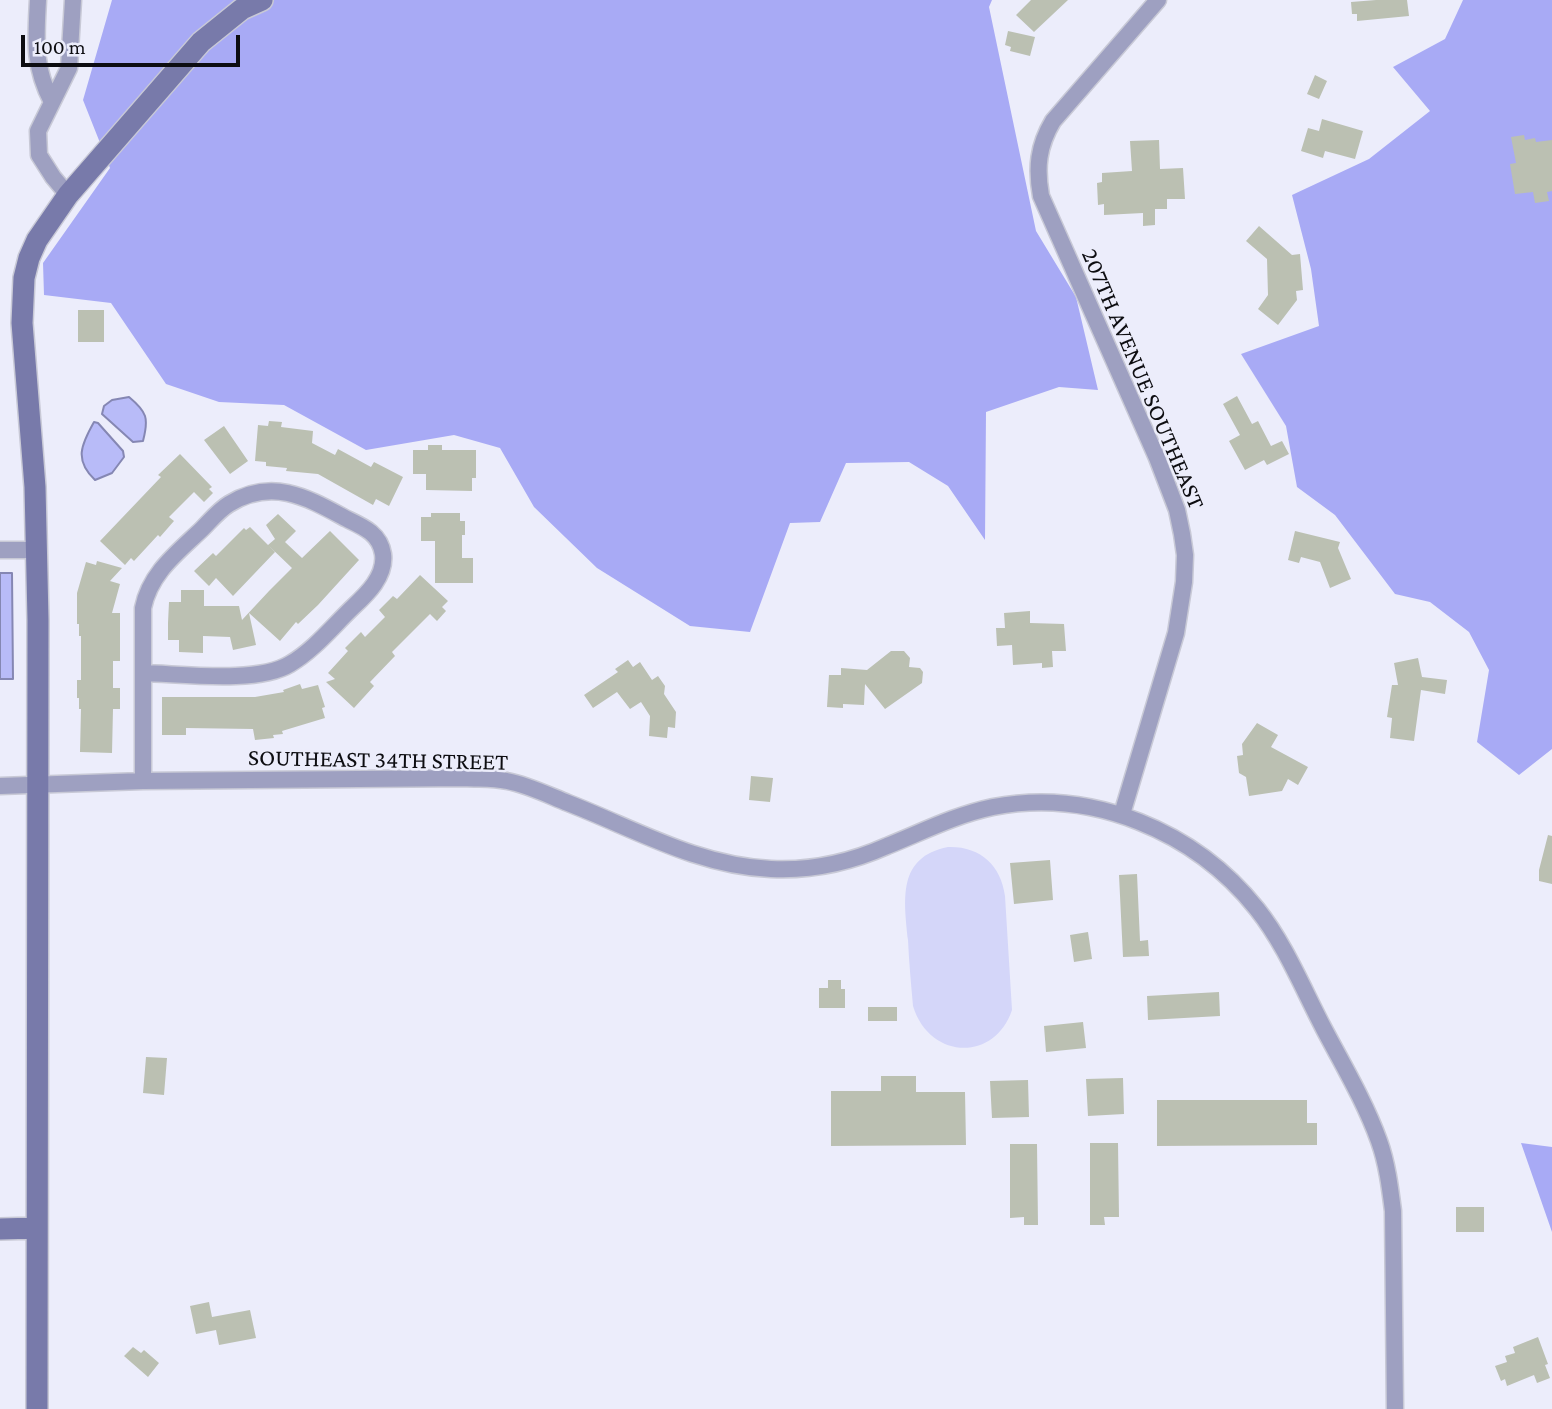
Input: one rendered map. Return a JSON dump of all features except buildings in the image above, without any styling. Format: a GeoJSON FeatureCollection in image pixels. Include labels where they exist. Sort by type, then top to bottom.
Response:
{"type":"FeatureCollection","features":[{"type":"Feature","properties":{"kind":"street"},"geometry":{"type":"LineString","coordinates":[[38,0],[37,59],[41,83],[51,102]]}},
{"type":"Feature","properties":{"kind":"street"},"geometry":{"type":"LineString","coordinates":[[68,195],[39,155],[38,131],[69,68],[73,0]]}},
{"type":"Feature","properties":{"kind":"street"},"geometry":{"type":"LineString","coordinates":[[37,1409],[38,620],[35,487],[22,323],[29,258],[50,218],[68,195],[201,42],[242,9],[262,0]]}},
{"type":"Feature","properties":{"kind":"street","name":"207TH AVENUE SOUTHEAST"},"geometry":{"type":"LineString","coordinates":[[1122,814],[1180,612],[1185,555],[1177,510],[1157,458],[1041,196],[1038,165],[1044,136],[1053,121],[1158,0]]}},
{"type":"Feature","properties":{"kind":"street"},"geometry":{"type":"LineString","coordinates":[[144,673],[253,675],[287,666],[303,655],[364,597],[382,571],[381,545],[372,531],[297,494],[279,491],[242,497],[227,505],[161,568],[146,592],[143,608],[144,781]]}},
{"type":"Feature","properties":{"kind":"street"},"geometry":{"type":"LineString","coordinates":[[0,550],[36,550]]}},
{"type":"Feature","properties":{"kind":"street","name":"SOUTHEAST 34TH STREET"},"geometry":{"type":"LineString","coordinates":[[0,786],[144,781],[465,778],[507,781],[544,793],[698,857],[770,869],[825,865],[857,857],[958,816],[994,807],[1058,803],[1122,814],[1186,845],[1218,869],[1258,910],[1277,940],[1367,1111],[1380,1143],[1393,1211],[1395,1409]]}},
{"type":"Feature","properties":{"kind":"street"},"geometry":{"type":"LineString","coordinates":[[0,1229],[37,1228]]}},
{"type":"Feature","properties":{"kind":"shaded area"},"geometry":{"type":"Polygon","coordinates":[[[112,0],[992,0],[989,7],[1036,231],[1076,297],[1098,390],[1059,387],[986,412],[985,540],[948,486],[909,462],[846,463],[820,522],[790,523],[750,632],[690,626],[597,568],[534,507],[500,448],[454,435],[366,450],[284,405],[219,402],[166,384],[111,303],[44,295],[43,263],[110,168],[83,100],[112,0]]]}},
{"type":"Feature","properties":{"kind":"shaded area"},"geometry":{"type":"Polygon","coordinates":[[[1463,0],[1552,0],[1552,749],[1519,775],[1477,742],[1489,670],[1469,632],[1430,602],[1395,594],[1335,515],[1297,487],[1286,426],[1241,354],[1319,326],[1311,269],[1292,195],[1369,159],[1430,111],[1393,67],[1445,39],[1463,0]]]}},
{"type":"Feature","properties":{"kind":"shaded area"},"geometry":{"type":"Polygon","coordinates":[[[129,397],[145,416],[143,441],[133,442],[102,414],[104,406],[112,400],[129,397]]]}},
{"type":"Feature","properties":{"kind":"shaded area"},"geometry":{"type":"Polygon","coordinates":[[[94,422],[98,423],[123,451],[124,457],[112,473],[95,480],[88,473],[82,459],[83,445],[94,422]]]}},
{"type":"Feature","properties":{"kind":"shaded area"},"geometry":{"type":"Polygon","coordinates":[[[0,573],[12,573],[13,679],[0,679],[0,573]]]}},
{"type":"Feature","properties":{"kind":"shaded area"},"geometry":{"type":"Polygon","coordinates":[[[948,847],[970,850],[987,860],[999,875],[1005,896],[1012,1010],[1003,1027],[991,1039],[977,1046],[962,1048],[947,1045],[933,1036],[921,1024],[913,1006],[905,910],[907,882],[912,870],[931,852],[948,847]]]}},
{"type":"Feature","properties":{"kind":"shaded area"},"geometry":{"type":"Polygon","coordinates":[[[1521,1143],[1552,1147],[1552,1232],[1521,1143]]]}}]}
